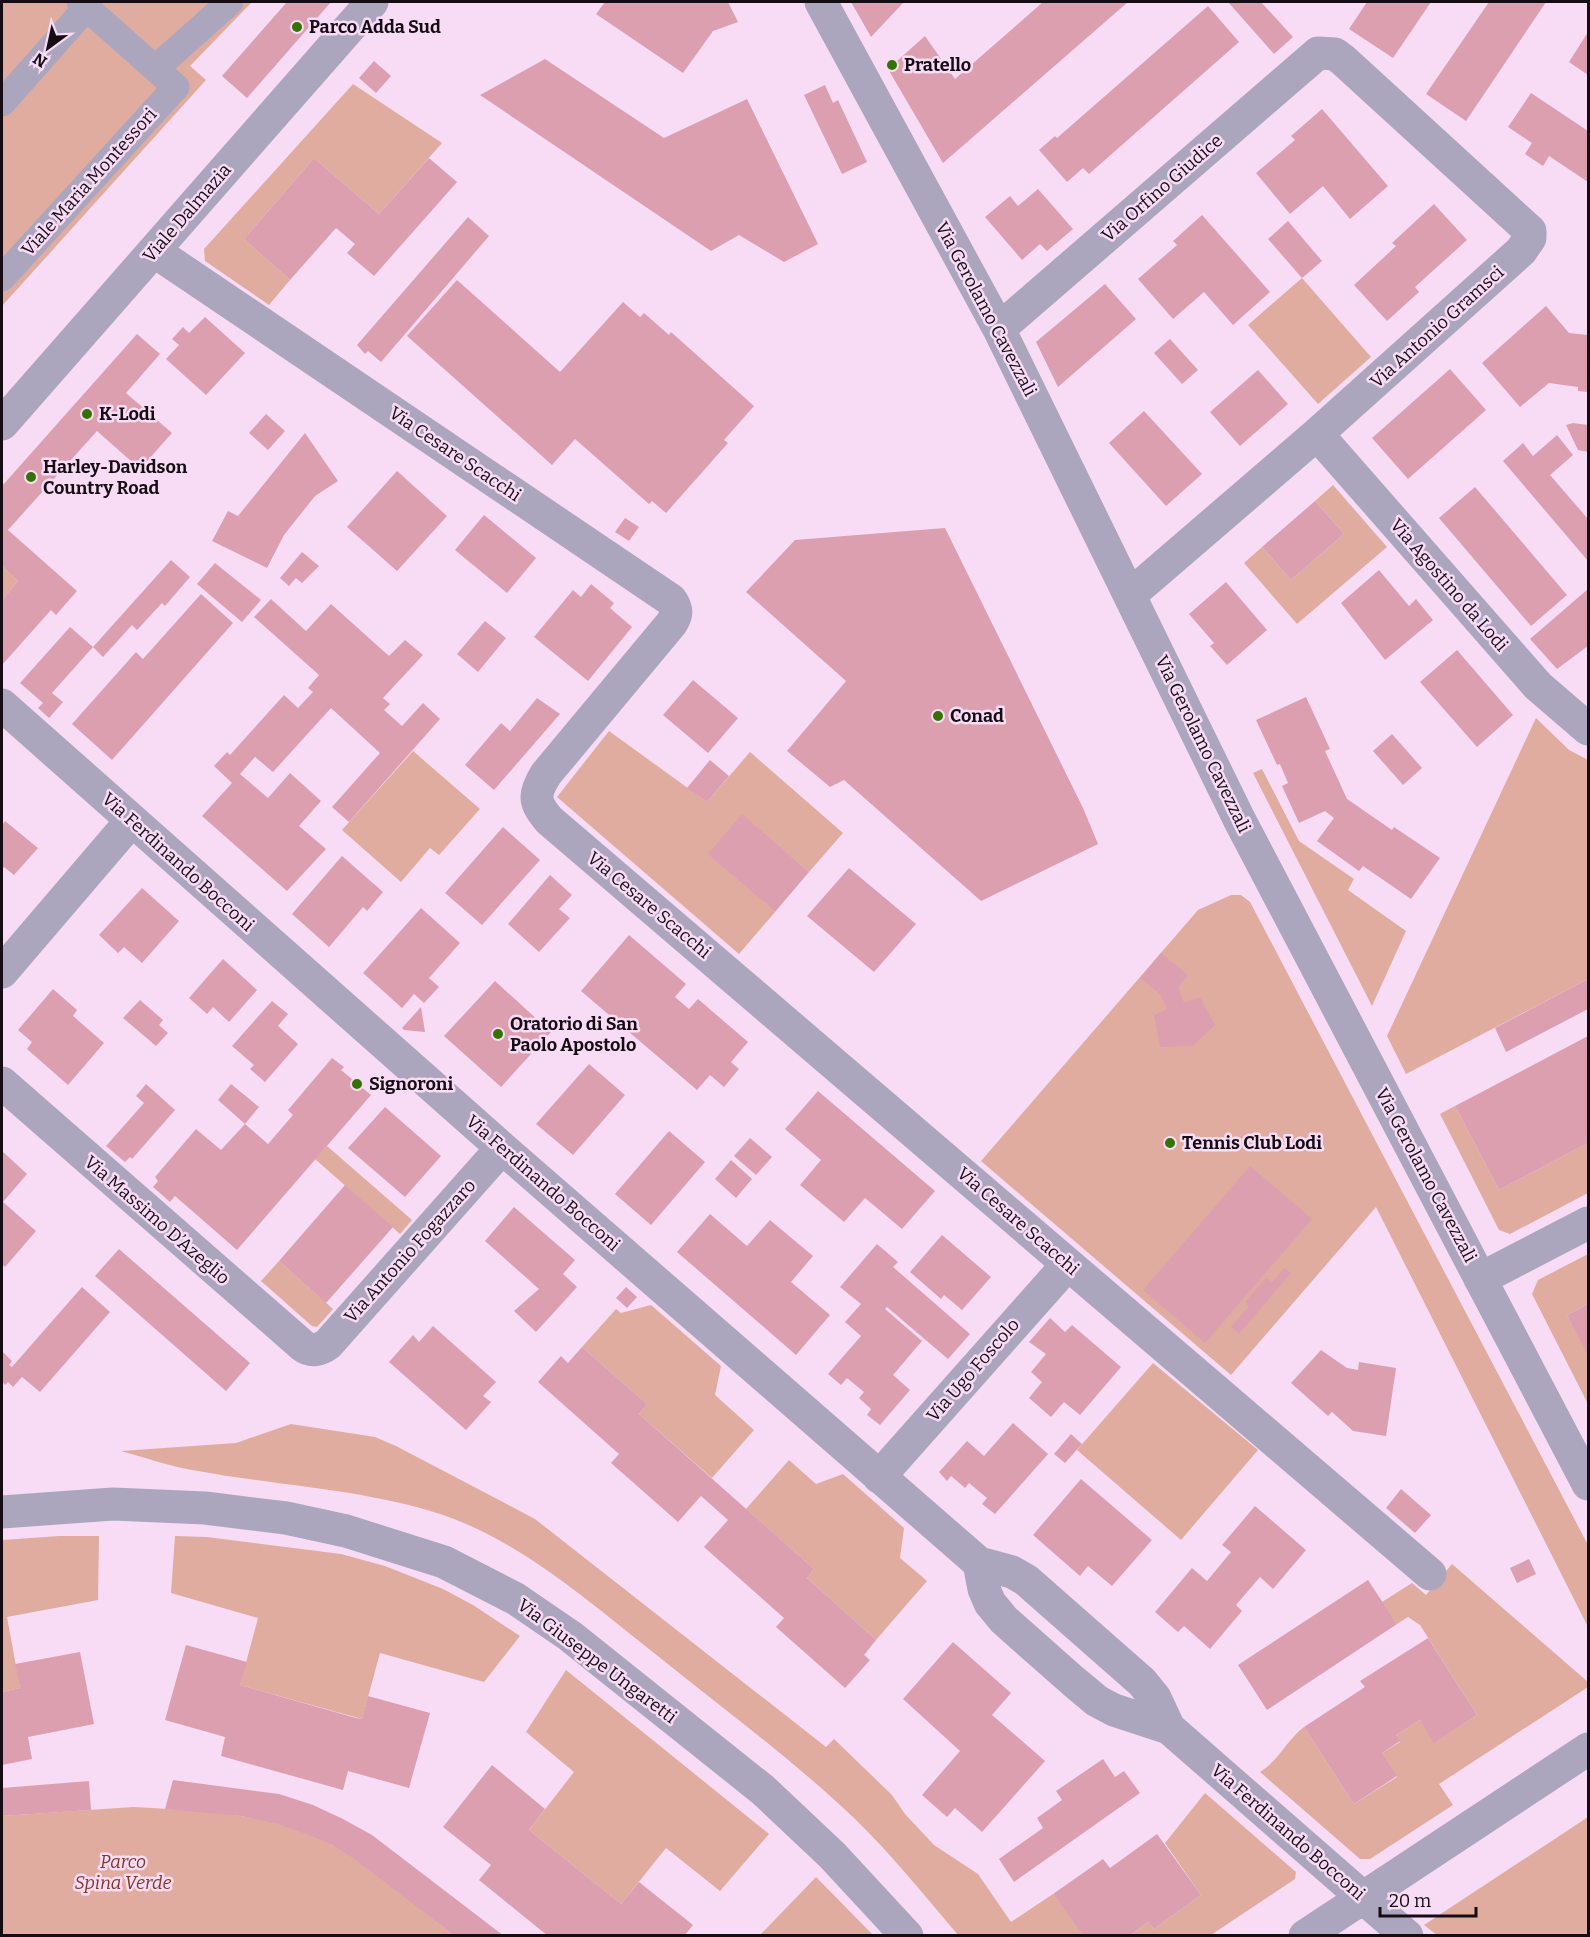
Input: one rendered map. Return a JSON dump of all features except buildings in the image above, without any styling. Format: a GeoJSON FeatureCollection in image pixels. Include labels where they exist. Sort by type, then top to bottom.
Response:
{"type":"FeatureCollection","features":[{"type":"Feature","properties":{"kind":"street"},"geometry":{"type":"LineString","coordinates":[[2,103],[84,4],[156,68],[230,2]]}},
{"type":"Feature","properties":{"kind":"street","name":"Viale Dalmazia"},"geometry":{"type":"LineString","coordinates":[[2,424],[372,2]]}},
{"type":"Feature","properties":{"kind":"street","name":"Via Gerolamo Cavezzali"},"geometry":{"type":"LineString","coordinates":[[821,2],[999,329],[1239,819],[1588,1484]]}},
{"type":"Feature","properties":{"kind":"street","name":"Via Orfino Giudice"},"geometry":{"type":"LineString","coordinates":[[999,329],[1312,58],[1318,53],[1327,53]]}},
{"type":"Feature","properties":{"kind":"street","name":"Via Antonio Gramsci"},"geometry":{"type":"LineString","coordinates":[[1130,595],[1317,434],[1521,251],[1530,238],[1530,231],[1524,225],[1386,99],[1343,60],[1335,54],[1327,53]]}},
{"type":"Feature","properties":{"kind":"street","name":"Viale Maria Montessori"},"geometry":{"type":"LineString","coordinates":[[2,278],[176,87],[156,68]]}},
{"type":"Feature","properties":{"kind":"street","name":"Via Cesare Scacchi"},"geometry":{"type":"LineString","coordinates":[[154,251],[671,600],[676,607],[676,616],[671,624],[546,774],[539,786],[536,798],[540,809],[549,820],[1430,1574]]}},
{"type":"Feature","properties":{"kind":"street","name":"Via Agostino da Lodi"},"geometry":{"type":"LineString","coordinates":[[1317,434],[1538,686],[1588,729]]}},
{"type":"Feature","properties":{"kind":"street","name":"Via Ferdinando Bocconi"},"geometry":{"type":"LineString","coordinates":[[2,705],[502,1148],[979,1563],[1012,1572],[1026,1580],[1142,1682],[1155,1698],[1169,1728]]}},
{"type":"Feature","properties":{"kind":"street"},"geometry":{"type":"LineString","coordinates":[[2,972],[132,820]]}},
{"type":"Feature","properties":{"kind":"street","name":"Via Massimo D’Azeglio"},"geometry":{"type":"LineString","coordinates":[[2,1083],[303,1346],[316,1350]]}},
{"type":"Feature","properties":{"kind":"street","name":"Via Antonio Fogazzaro"},"geometry":{"type":"LineString","coordinates":[[316,1350],[328,1344],[502,1148]]}},
{"type":"Feature","properties":{"kind":"street"},"geometry":{"type":"LineString","coordinates":[[1480,1279],[1588,1223]]}},
{"type":"Feature","properties":{"kind":"street","name":"Via Ugo Foscolo"},"geometry":{"type":"LineString","coordinates":[[879,1477],[1068,1264]]}},
{"type":"Feature","properties":{"kind":"street","name":"Via Giuseppe Ungaretti"},"geometry":{"type":"LineString","coordinates":[[2,1512],[113,1504],[206,1508],[286,1518],[346,1531],[444,1562],[516,1599],[570,1636],[763,1790],[832,1855],[907,1935]]}},
{"type":"Feature","properties":{"kind":"street","name":"Via Ferdinando Bocconi"},"geometry":{"type":"LineString","coordinates":[[979,1563],[984,1589],[990,1603],[1004,1620],[1097,1701],[1114,1710],[1169,1728],[1407,1935]]}},
{"type":"Feature","properties":{"kind":"street"},"geometry":{"type":"LineString","coordinates":[[1305,1935],[1588,1749]]}},
{"type":"Feature","properties":{"kind":"green space"},"geometry":{"type":"Polygon","coordinates":[[[2,2],[252,2],[190,66],[206,80],[2,306],[2,2]]]}},
{"type":"Feature","properties":{"kind":"green space"},"geometry":{"type":"Polygon","coordinates":[[[353,84],[442,143],[379,214],[314,158],[244,239],[290,280],[269,305],[205,261],[204,249],[353,84]]]}},
{"type":"Feature","properties":{"kind":"green space"},"geometry":{"type":"Polygon","coordinates":[[[1302,278],[1371,357],[1318,404],[1248,325],[1302,278]]]}},
{"type":"Feature","properties":{"kind":"green space"},"geometry":{"type":"Polygon","coordinates":[[[1333,485],[1387,547],[1297,624],[1244,563],[1262,547],[1291,580],[1344,534],[1315,501],[1333,485]]]}},
{"type":"Feature","properties":{"kind":"green space"},"geometry":{"type":"Polygon","coordinates":[[[2,566],[18,581],[2,600],[2,566]]]}},
{"type":"Feature","properties":{"kind":"green space"},"geometry":{"type":"Polygon","coordinates":[[[1536,718],[1569,750],[1588,760],[1588,979],[1406,1074],[1387,1036],[1536,718]]]}},
{"type":"Feature","properties":{"kind":"green space"},"geometry":{"type":"Polygon","coordinates":[[[609,731],[707,802],[750,752],[843,833],[809,872],[742,815],[709,854],[775,912],[739,954],[557,797],[609,731]]]}},
{"type":"Feature","properties":{"kind":"green space"},"geometry":{"type":"Polygon","coordinates":[[[413,751],[480,809],[439,855],[430,848],[401,882],[342,830],[413,751]]]}},
{"type":"Feature","properties":{"kind":"green space"},"geometry":{"type":"Polygon","coordinates":[[[1262,769],[1299,841],[1354,879],[1348,890],[1406,931],[1372,1006],[1253,773],[1262,769]]]}},
{"type":"Feature","properties":{"kind":"green space","name":"Tennis Club Lodi"},"geometry":{"type":"Polygon","coordinates":[[[1231,895],[1241,895],[1250,902],[1588,1545],[1588,1627],[1376,1207],[1231,1375],[981,1161],[1198,910],[1231,895]]]}},
{"type":"Feature","properties":{"kind":"green space"},"geometry":{"type":"Polygon","coordinates":[[[1455,1106],[1499,1190],[1588,1143],[1588,1193],[1510,1234],[1499,1230],[1440,1114],[1455,1106]]]}},
{"type":"Feature","properties":{"kind":"green space"},"geometry":{"type":"Polygon","coordinates":[[[327,1146],[412,1220],[400,1234],[315,1159],[327,1146]]]}},
{"type":"Feature","properties":{"kind":"green space"},"geometry":{"type":"Polygon","coordinates":[[[1588,1254],[1588,1304],[1567,1315],[1588,1354],[1588,1404],[1532,1294],[1538,1280],[1588,1254]]]}},
{"type":"Feature","properties":{"kind":"green space"},"geometry":{"type":"Polygon","coordinates":[[[279,1261],[333,1309],[317,1327],[312,1326],[261,1281],[279,1261]]]}},
{"type":"Feature","properties":{"kind":"green space"},"geometry":{"type":"Polygon","coordinates":[[[651,1305],[721,1366],[715,1395],[754,1430],[712,1478],[639,1414],[647,1404],[582,1347],[616,1309],[621,1313],[651,1305]]]}},
{"type":"Feature","properties":{"kind":"green space"},"geometry":{"type":"Polygon","coordinates":[[[1153,1363],[1258,1450],[1181,1540],[1077,1450],[1153,1363]]]}},
{"type":"Feature","properties":{"kind":"green space"},"geometry":{"type":"Polygon","coordinates":[[[291,1424],[375,1437],[535,1519],[826,1747],[834,1739],[892,1795],[905,1814],[934,1845],[978,1874],[1011,1922],[1053,1894],[1084,1935],[958,1935],[869,1833],[806,1775],[579,1593],[526,1556],[498,1540],[440,1514],[411,1506],[351,1493],[188,1469],[121,1451],[236,1443],[291,1424]]]}},
{"type":"Feature","properties":{"kind":"green space"},"geometry":{"type":"Polygon","coordinates":[[[789,1460],[816,1484],[843,1474],[904,1528],[900,1558],[927,1581],[876,1640],[807,1578],[814,1569],[746,1509],[789,1460]]]}},
{"type":"Feature","properties":{"kind":"green space"},"geometry":{"type":"Polygon","coordinates":[[[99,1536],[98,1600],[7,1617],[20,1688],[2,1692],[2,1540],[99,1536]]]}},
{"type":"Feature","properties":{"kind":"green space"},"geometry":{"type":"Polygon","coordinates":[[[175,1536],[207,1537],[341,1554],[385,1566],[443,1589],[473,1605],[520,1636],[484,1682],[380,1653],[362,1719],[240,1685],[258,1618],[171,1593],[175,1536]]]}},
{"type":"Feature","properties":{"kind":"green space"},"geometry":{"type":"Polygon","coordinates":[[[1452,1564],[1588,1682],[1588,1687],[1439,1784],[1453,1805],[1370,1859],[1360,1859],[1260,1772],[1304,1727],[1354,1804],[1397,1777],[1382,1753],[1400,1742],[1396,1735],[1420,1720],[1435,1742],[1477,1715],[1420,1625],[1408,1617],[1397,1624],[1382,1602],[1412,1583],[1426,1595],[1452,1564]]]}},
{"type":"Feature","properties":{"kind":"green space"},"geometry":{"type":"Polygon","coordinates":[[[566,1670],[769,1834],[720,1891],[666,1848],[621,1904],[529,1830],[574,1772],[526,1732],[566,1670]]]}},
{"type":"Feature","properties":{"kind":"green space"},"geometry":{"type":"Polygon","coordinates":[[[1205,1793],[1296,1872],[1295,1879],[1211,1935],[1129,1936],[1148,1922],[1154,1929],[1201,1895],[1165,1843],[1205,1793]]]}},
{"type":"Feature","properties":{"kind":"green space","name":"Parco Spina Verde"},"geometry":{"type":"Polygon","coordinates":[[[133,1807],[236,1815],[287,1826],[311,1835],[350,1855],[396,1888],[455,1936],[2,1936],[2,1816],[133,1807]]]}},
{"type":"Feature","properties":{"kind":"green space"},"geometry":{"type":"Polygon","coordinates":[[[1588,1817],[1588,1935],[1437,1935],[1424,1925],[1588,1817]]]}},
{"type":"Feature","properties":{"kind":"green space"},"geometry":{"type":"Polygon","coordinates":[[[816,1877],[873,1935],[760,1935],[816,1877]]]}},
{"type":"Feature","properties":{"kind":"place","name":"Parco Adda Sud"},"geometry":{"type":"Point","coordinates":[297,27]}},
{"type":"Feature","properties":{"kind":"place","name":"Pratello"},"geometry":{"type":"Point","coordinates":[892,65]}},
{"type":"Feature","properties":{"kind":"place","name":"K-Lodi"},"geometry":{"type":"Point","coordinates":[87,414]}},
{"type":"Feature","properties":{"kind":"place","name":"Harley-Davidson Country Road"},"geometry":{"type":"Point","coordinates":[31,477]}},
{"type":"Feature","properties":{"kind":"place","name":"Conad"},"geometry":{"type":"Point","coordinates":[938,716]}},
{"type":"Feature","properties":{"kind":"place","name":"Oratorio di San Paolo Apostolo"},"geometry":{"type":"Point","coordinates":[498,1034]}},
{"type":"Feature","properties":{"kind":"place","name":"Signoroni"},"geometry":{"type":"Point","coordinates":[357,1084]}},
{"type":"Feature","properties":{"kind":"place","name":"Tennis Club Lodi"},"geometry":{"type":"Point","coordinates":[1170,1143]}}]}
